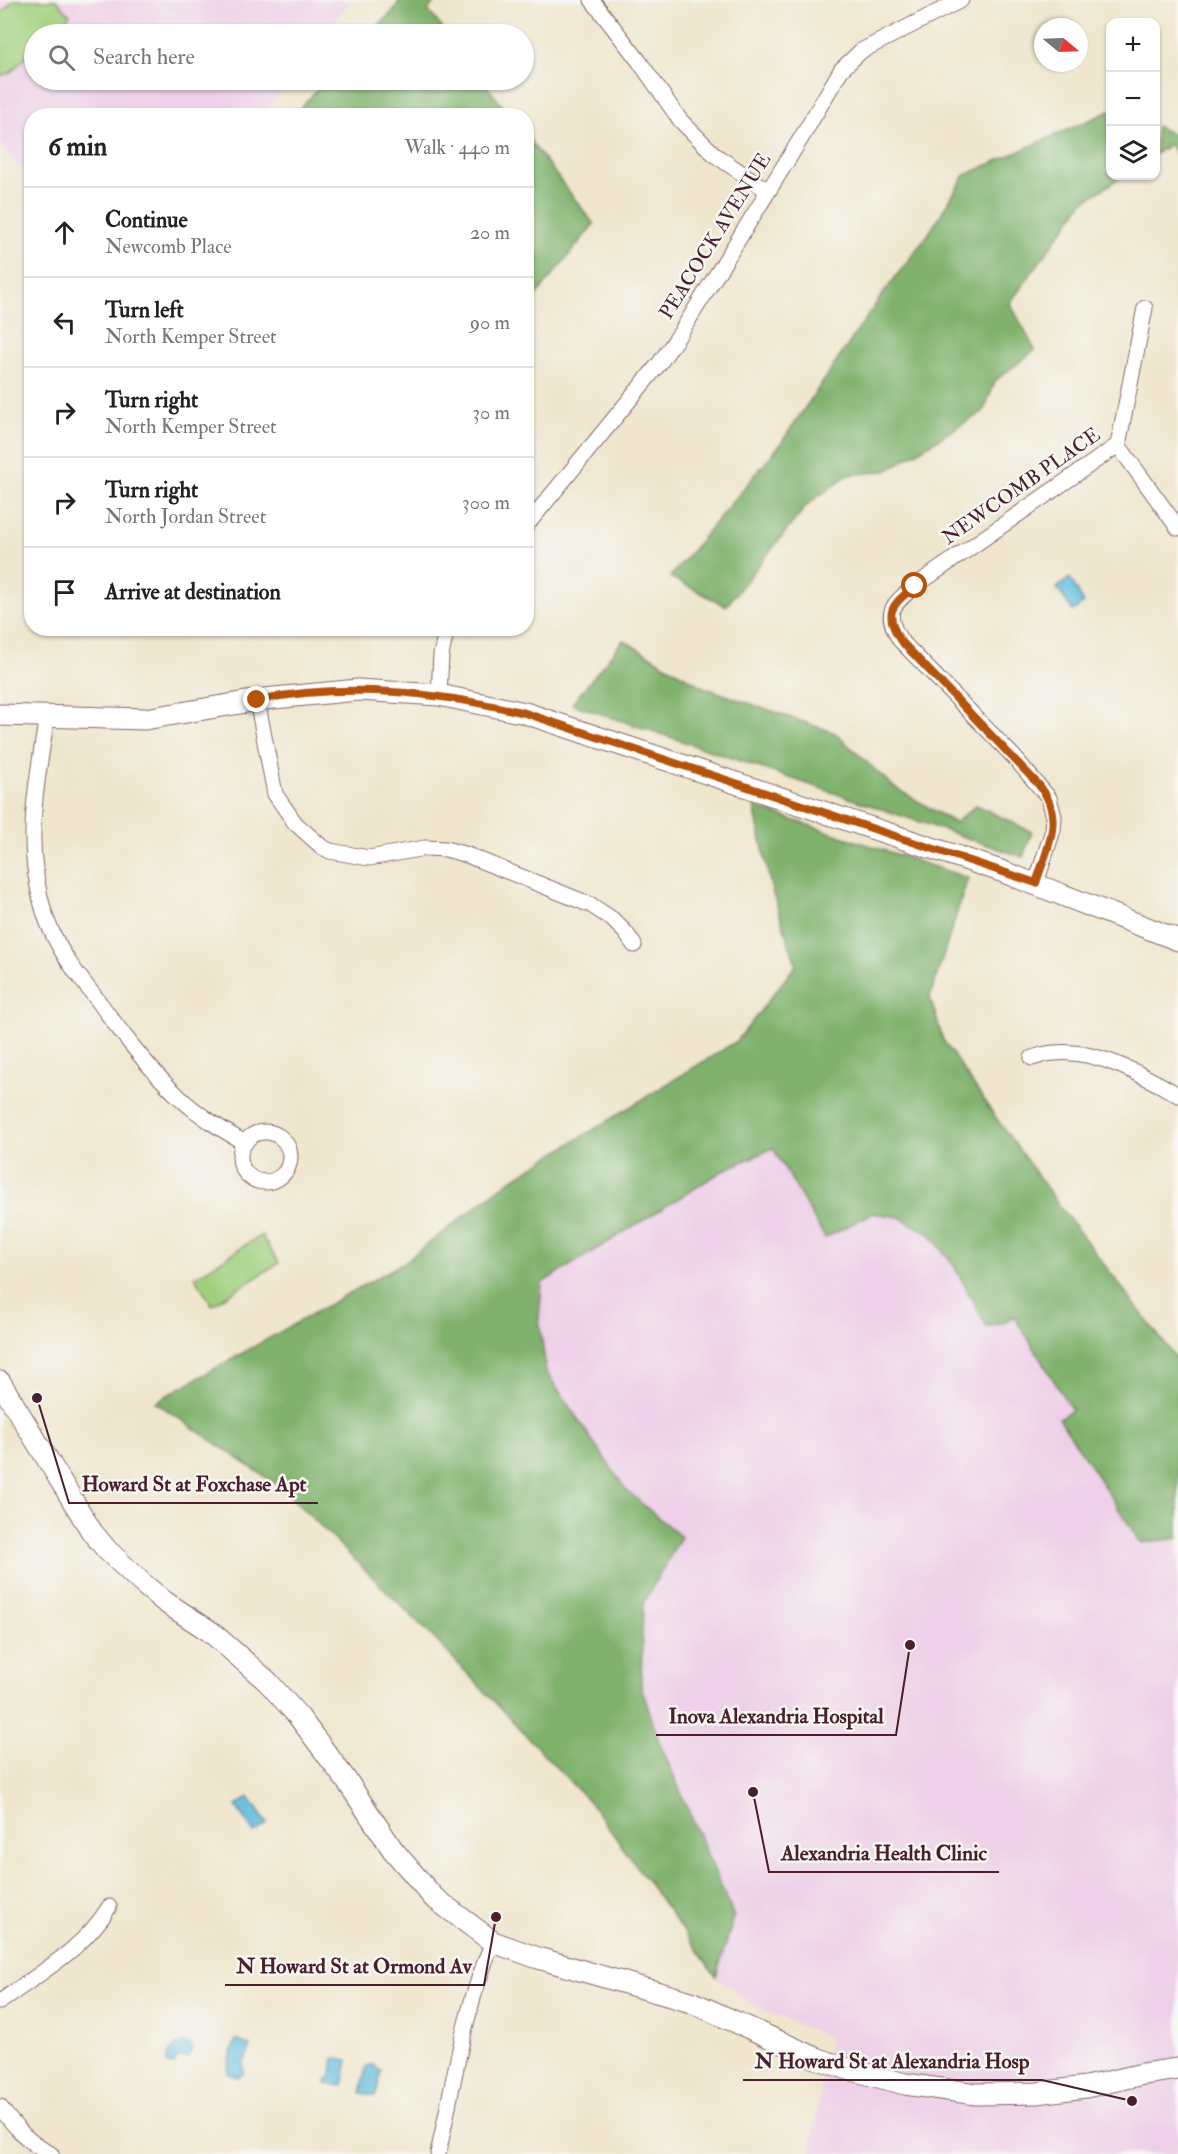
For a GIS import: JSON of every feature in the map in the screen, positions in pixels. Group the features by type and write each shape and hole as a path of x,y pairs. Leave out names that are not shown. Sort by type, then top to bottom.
{"street":[{"path":"592,0 639,61 680,120 715,155 768,191"},
{"name":"PEACOCK AVENUE","path":"534,516 659,364 696,309 800,140 830,86 849,60 893,33 961,0"},
{"name":"NEWCOMB PLACE","path":"1036,883 1053,830 1054,817 1048,798 1007,751 900,640 890,619 903,595 925,578 1118,445 1145,308"},
{"path":"1118,445 1178,528"},
{"path":"439,695 441,655 445,636"},
{"path":"0,715 145,718 257,700 358,690 439,695 525,713 1036,883 1178,940"},
{"path":"257,700 275,794 295,823 322,847 343,854 369,858 425,848 446,849 467,855 591,906 612,919 634,945"},
{"path":"47,715 35,799 33,845 34,868 43,911 51,931 67,961 177,1096 199,1114 245,1143"},
{"path":"1032,1058 1055,1053 1081,1054 1132,1070 1178,1095"},
{"path":"0,1382 92,1532 107,1550 157,1596 211,1632 268,1682 299,1717 349,1784 393,1850 428,1891 450,1911 493,1942 538,1958 681,1998 816,2058 905,2084 976,2094 1037,2093 1086,2087 1143,2074 1178,2069"},
{"path":"0,2002 82,1942 99,1924 109,1907"},
{"path":"438,2154 468,2019 483,1966 493,1942"},
{"path":"0,2107 28,2139 40,2149 51,2154"}],"shaded area":[{"path":"0,0 351,0 333,24 24,24 24,90 282,90 268,108 24,108 24,172 0,145"},
{"path":"773,1147 825,1238 873,1213 899,1217 930,1234 954,1266 974,1304 1013,1315 1072,1410 1060,1418 1175,1538 1178,1538 1178,2154 812,2154 812,2140 830,2038 752,2005 716,1976 734,1917 659,1741 641,1686 643,1604 681,1537 626,1490 546,1372 539,1318 542,1283 724,1170"}],"green space":[{"path":"14,0 56,0 70,15 61,24 24,24 24,59 10,73 0,76 0,14"},
{"path":"400,0 436,0 428,10 439,24 380,24"},
{"path":"317,90 490,90 504,108 300,108"},
{"path":"1106,113 1106,180 1117,180 1083,202 1010,303 1035,350 995,381 984,411 886,471 848,475 808,504 726,606 670,577 779,446 880,298 931,230 965,175"},
{"path":"1160,128 1178,137 1178,158 1170,144 1160,151"},
{"path":"534,146 594,224 534,298"},
{"path":"623,640 703,687 835,733 894,787 955,823 976,805 1032,832 1023,857 572,704"},
{"path":"754,807 968,878 930,997 943,1040 1064,1212 1178,1361 1178,1538 1141,1543 1059,1418 1072,1410 1014,1316 1003,1323 987,1327 954,1266 930,1234 899,1217 873,1213 825,1238 773,1148 724,1170 542,1283 539,1318 546,1372 626,1490 681,1537 643,1604 641,1686 659,1741 734,1917 716,1976 592,1805 431,1635 283,1489 155,1402 403,1263 508,1182 737,1041 796,965 771,887"},
{"path":"261,1235 279,1263 212,1305 195,1277"}],"water":[{"path":"1070,578 1084,603 1073,611 1057,588"},
{"path":"249,1797 267,1824 254,1833 236,1806"},
{"path":"236,2040 251,2046 243,2065 244,2073 238,2077 228,2074 230,2056"},
{"path":"184,2043 189,2044 193,2049 187,2058 176,2059 174,2065 167,2064 171,2050"},
{"path":"334,2058 348,2060 343,2086 326,2084 327,2078 331,2078"},
{"path":"372,2065 381,2070 376,2096 361,2093 366,2067"}],"place":[{"name":"Howard St at Foxchase Apt","path":"37,1398"},
{"name":"Inova Alexandria Hospital","path":"910,1645"},
{"name":"Alexandria Health Clinic","path":"753,1792"},
{"name":"N Howard St at Ormond Av","path":"496,1917"},
{"name":"N Howard St at Alexandria Hosp","path":"1132,2101"}],"route":[{"path":"257,700 358,690 439,695 483,703 525,713 1036,883 1053,830 1052,805 1044,790 900,640 890,619 898,601 915,586"}]}
